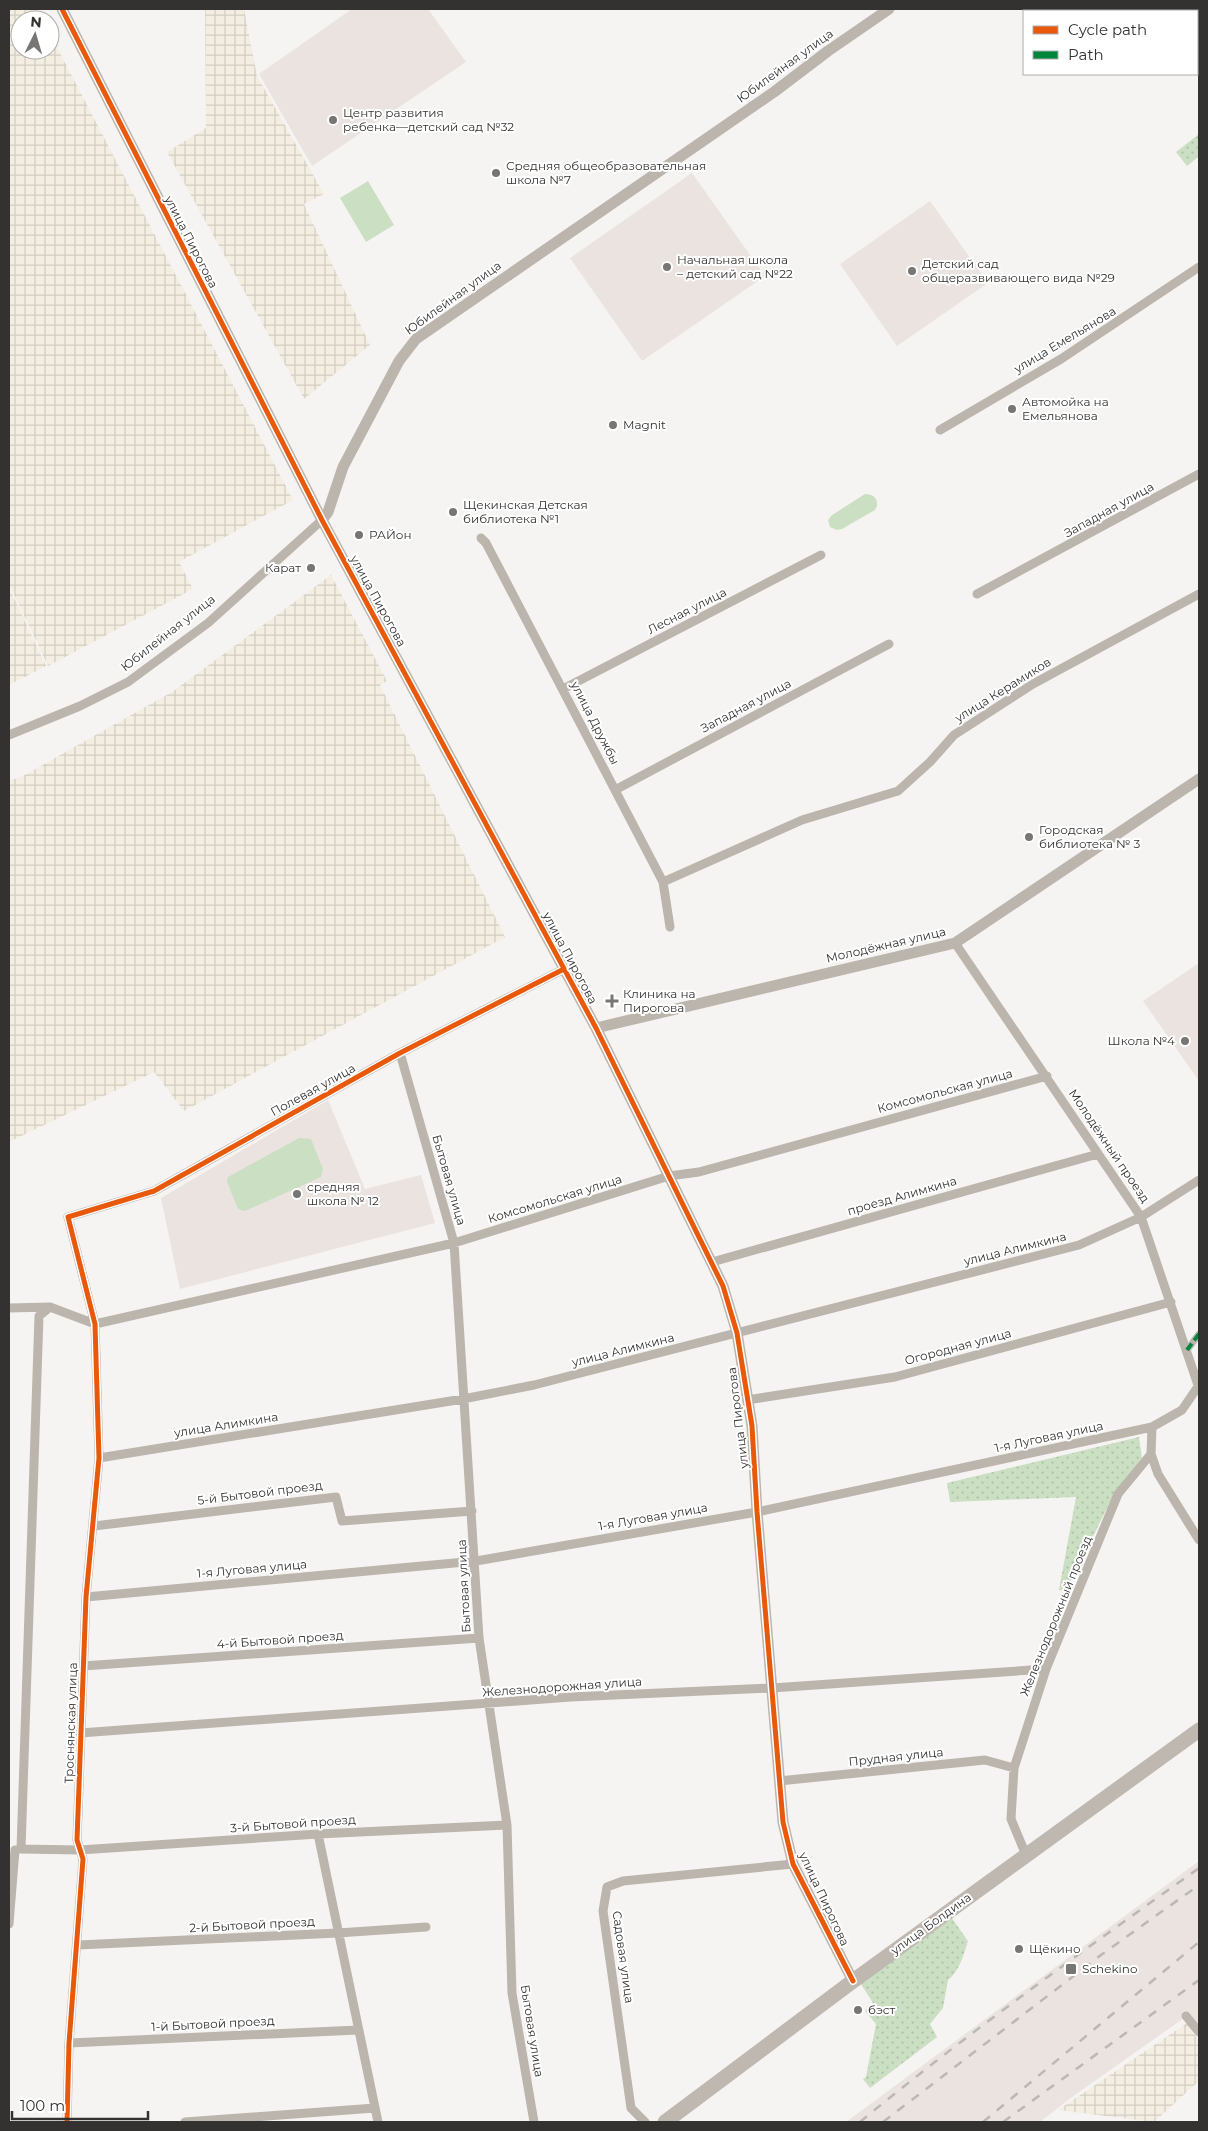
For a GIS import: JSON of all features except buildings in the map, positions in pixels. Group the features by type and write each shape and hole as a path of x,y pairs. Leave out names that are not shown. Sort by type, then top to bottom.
{"main road":[{"name":"улица Болдина","path":"665,2122 852,1982 1199,1730"}],"street":[{"name":"улица Пирогова","path":"62,9 322,520 596,1028 723,1286 737,1333 752,1426 757,1512 783,1822 793,1864 852,1982"},
{"name":"Юбилейная улица","path":"9,735 80,706 128,682 208,623 322,520 328,512 343,467 399,361 416,339 774,92 828,51 889,9"},
{"name":"улица Емельянова","path":"940,430 1062,359 1199,267"},
{"name":"Западная улица","path":"977,594 1199,474"},
{"name":"улица Дружбы","path":"481,538 486,543 663,882 670,927"},
{"name":"Лесная улица","path":"563,689 821,555"},
{"name":"улица Керамиков","path":"663,882 802,820 898,790 930,762 954,735 1033,684 1199,594"},
{"name":"Западная улица","path":"615,790 888,644"},
{"name":"Молодёжная улица","path":"596,1028 955,943 1199,778"},
{"name":"Молодёжный проезд","path":"955,943 1141,1217 1199,1385"},
{"name":"Полевая улица","path":"68,1217 154,1191 400,1053 564,969"},
{"name":"Бытовая улица","path":"400,1053 454,1243 463,1398 476,1561 479,1638 507,1825 512,1993 534,2122"},
{"name":"Комсомольская улица","path":"95,1324 454,1243 669,1176 708,1170 1047,1076"},
{"name":"проезд Алимкина","path":"712,1262 1098,1154"},
{"name":"улица Алимкина","path":"99,1458 534,1385 1079,1245 1141,1217 1199,1180"},
{"name":"Троснянская улица","path":"67,2122 69,2042 84,1859 77,1840 86,1597 99,1458 95,1324 68,1217"},
{"name":"Огородная улица","path":"747,1400 895,1376 1171,1302"},
{"path":"9,1308 50,1307 95,1324"},
{"path":"9,1924 15,1850 39,1316 50,1307"},
{"path":"1187,1350 1199,1334"},
{"name":"1-я Луговая улица","path":"86,1597 476,1561 757,1512 1152,1428 1182,1410 1199,1385"},
{"path":"1152,1428 1151,1454 1158,1474 1199,1540"},
{"name":"Железнодорожный проезд","path":"1026,1855 1012,1819 1014,1768 1046,1669 1118,1494 1151,1454"},
{"name":"5-й Бытовой проезд","path":"94,1526 336,1497 342,1521 472,1511"},
{"name":"4-й Бытовой проезд","path":"83,1666 479,1638"},
{"name":"Железнодорожная улица","path":"80,1733 571,1698 772,1688 1046,1669"},
{"name":"Прудная улица","path":"780,1781 985,1760 1014,1768"},
{"name":"3-й Бытовой проезд","path":"15,1850 80,1850 318,1834 507,1825"},
{"path":"318,1834 378,2122"},
{"name":"Садовая улица","path":"645,2122 631,2108 603,1911 607,1888 623,1881 793,1864"},
{"name":"2-й Бытовой проезд","path":"78,1945 338,1934 426,1927"},
{"path":"1186,2016 1199,2032"},
{"name":"1-й Бытовой проезд","path":"69,2042 358,2030"},
{"path":"185,2122 375,2108"}],"shaded area":[{"path":"9,9 37,9 10,10 10,60 60,60 60,53 293,500 179,562 193,589 48,666 9,584"},
{"path":"205,9 244,9 257,76 324,194 304,204 370,345 304,399 167,152 206,128"},
{"name":"Центр развития ребенка––детский сад №32","path":"352,9 428,9 466,62 312,166 259,74"},
{"name":"Начальная школа – детский сад №22","path":"692,173 765,276 642,361 570,258"},
{"name":"Детский сад общеразвивающего вида №29","path":"930,201 988,283 897,346 840,264"},
{"path":"331,575 387,681 380,685 505,937 184,1111 154,1072 9,1142 9,781 23,776 172,692"},
{"path":"9,587 46,666 9,685"},
{"name":"Школа №4","path":"1199,963 1199,1081 1143,1001"},
{"name":"средняя школа № 12","path":"328,1100 365,1189 421,1175 435,1223 180,1289 161,1198"},
{"path":"1199,1861 1199,2037 1184,2018 1072,2097 1040,2122 846,2122"},
{"path":"1187,2023 1199,2041 1199,2081 1154,2122 1058,2110"}],"green space":[{"path":"1199,134 1199,156 1187,166 1176,152"},
{"path":"368,181 394,225 366,242 340,198"},
{"path":"865,494 876,499 877,506 875,510 842,529 837,530 830,527 828,520 832,515"},
{"path":"299,1138 311,1139 323,1169 321,1177 245,1211 238,1209 227,1182 228,1177"},
{"path":"1139,1437 1142,1458 1115,1492 1066,1591 1059,1590 1076,1497 950,1502 947,1483"},
{"path":"949,1914 968,1941 958,1968 948,1980 943,2008 930,2024 937,2037 870,2088 863,2079 866,2077 876,2024 865,2011 873,2003 859,1981"}],"railway":[{"path":"860,2122 985,2024 1199,1868"},
{"path":"883,2122 1101,1955 1199,1885"},
{"path":"983,2122 1199,1942"},
{"path":"1003,2122 1199,1980"}],"marked path":[{"path":"1187,1350 1199,1334"}],"cycle path":[{"path":"62,9 322,520 596,1028 723,1286 737,1333 752,1426 757,1512 783,1822 793,1864 853,1981"},
{"path":"67,2122 69,2043 83,1859 77,1840 86,1597 99,1458 95,1324 68,1217 154,1191 400,1053 564,969"}],"place":[{"name":"Центр развития ребенка––детский сад №32","path":"333,120"},
{"name":"Средняя общеобразовательная школа №7","path":"496,173"},
{"name":"Начальная школа – детский сад №22","path":"667,267"},
{"name":"Детский сад общеразвивающего вида №29","path":"912,271"},
{"name":"Автомойка на Емельянова","path":"1012,409"},
{"name":"Magnit","path":"613,425"},
{"name":"Щекинская Детская библиотека №1","path":"453,512"},
{"name":"РАЙон","path":"359,535"},
{"name":"Карат","path":"311,568"},
{"name":"Городская библиотека № 3","path":"1029,837"},
{"name":"Клиника на Пирогова","path":"612,1001"},
{"name":"Школа №4","path":"1185,1041"},
{"name":"средняя школа № 12","path":"297,1194"},
{"name":"Щёкино","path":"1019,1949"},
{"name":"Schekino","path":"1071,1969"},
{"name":"бэст","path":"858,2010"}]}
